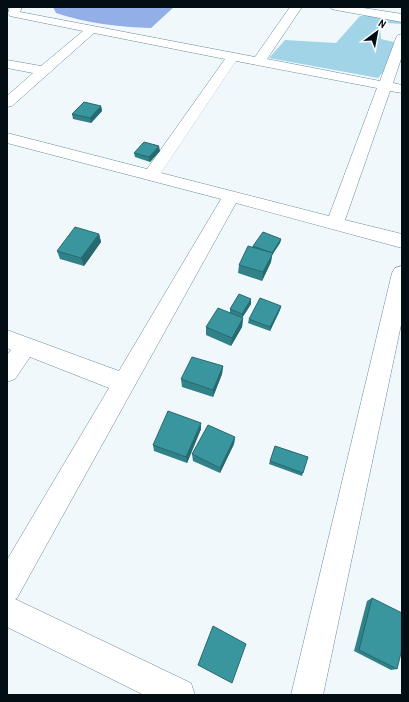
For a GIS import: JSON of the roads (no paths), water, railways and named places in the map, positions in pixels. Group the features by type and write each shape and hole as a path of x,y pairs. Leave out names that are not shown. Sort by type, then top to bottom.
{"street":[{"path":"12,13 26,7"},
{"path":"259,61 296,7"},
{"path":"336,7 402,18"},
{"path":"12,13 402,89"},
{"path":"7,103 92,29"},
{"path":"335,224 402,38"},
{"path":"151,176 233,56"},
{"path":"7,64 44,71"},
{"path":"7,138 402,241"},
{"path":"7,588 231,197"},
{"path":"307,695 402,273"},
{"path":"7,372 17,342 124,383"},
{"path":"7,611 179,695"}]}
